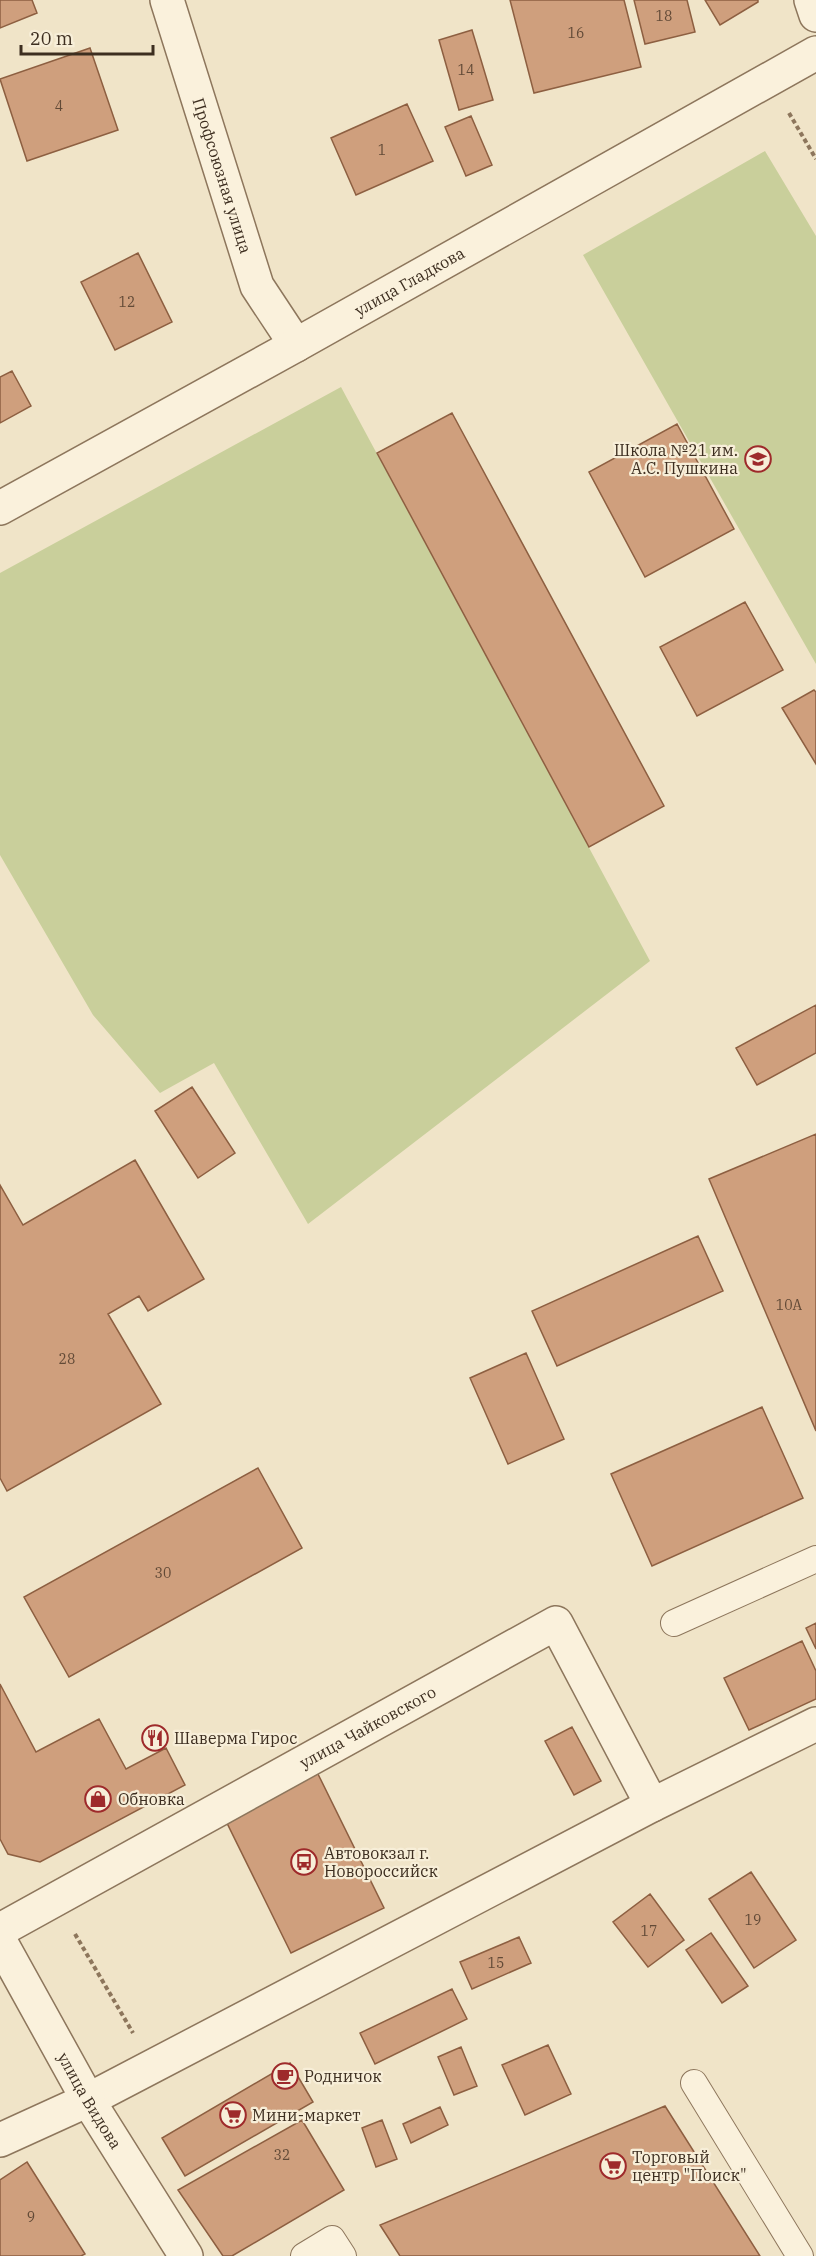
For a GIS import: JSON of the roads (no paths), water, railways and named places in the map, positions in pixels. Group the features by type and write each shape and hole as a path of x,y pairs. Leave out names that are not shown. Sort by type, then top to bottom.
{"street":[{"name":"Профсоюзная улица","path":"167,0 257,286 296,345"},
{"path":"811,0 816,15"},
{"name":"улица Гладкова","path":"0,508 816,53"},
{"name":"улица Чайковского","path":"0,1930 556,1623 652,1805"},
{"path":"0,2140 88,2100 652,1805 816,1724"},
{"name":"улица Видова","path":"0,1941 88,2100 186,2256"}],"lane":[{"path":"674,1623 816,1559"},
{"path":"694,2083 800,2256"},
{"path":"304,2256 332,2239 343,2256"}],"place":[{"name":"Школа №21 им. А.С. Пушкина","path":"758,459"},
{"name":"Шаверма Гирос","path":"155,1738"},
{"name":"Обновка","path":"98,1799"},
{"name":"Автовокзал г. Новороссийск","path":"304,1862"},
{"name":"Родничок","path":"285,2076"},
{"name":"Мини-маркет","path":"233,2115"},
{"name":"Торговый центр \"Поиск\"","path":"613,2166"}]}
